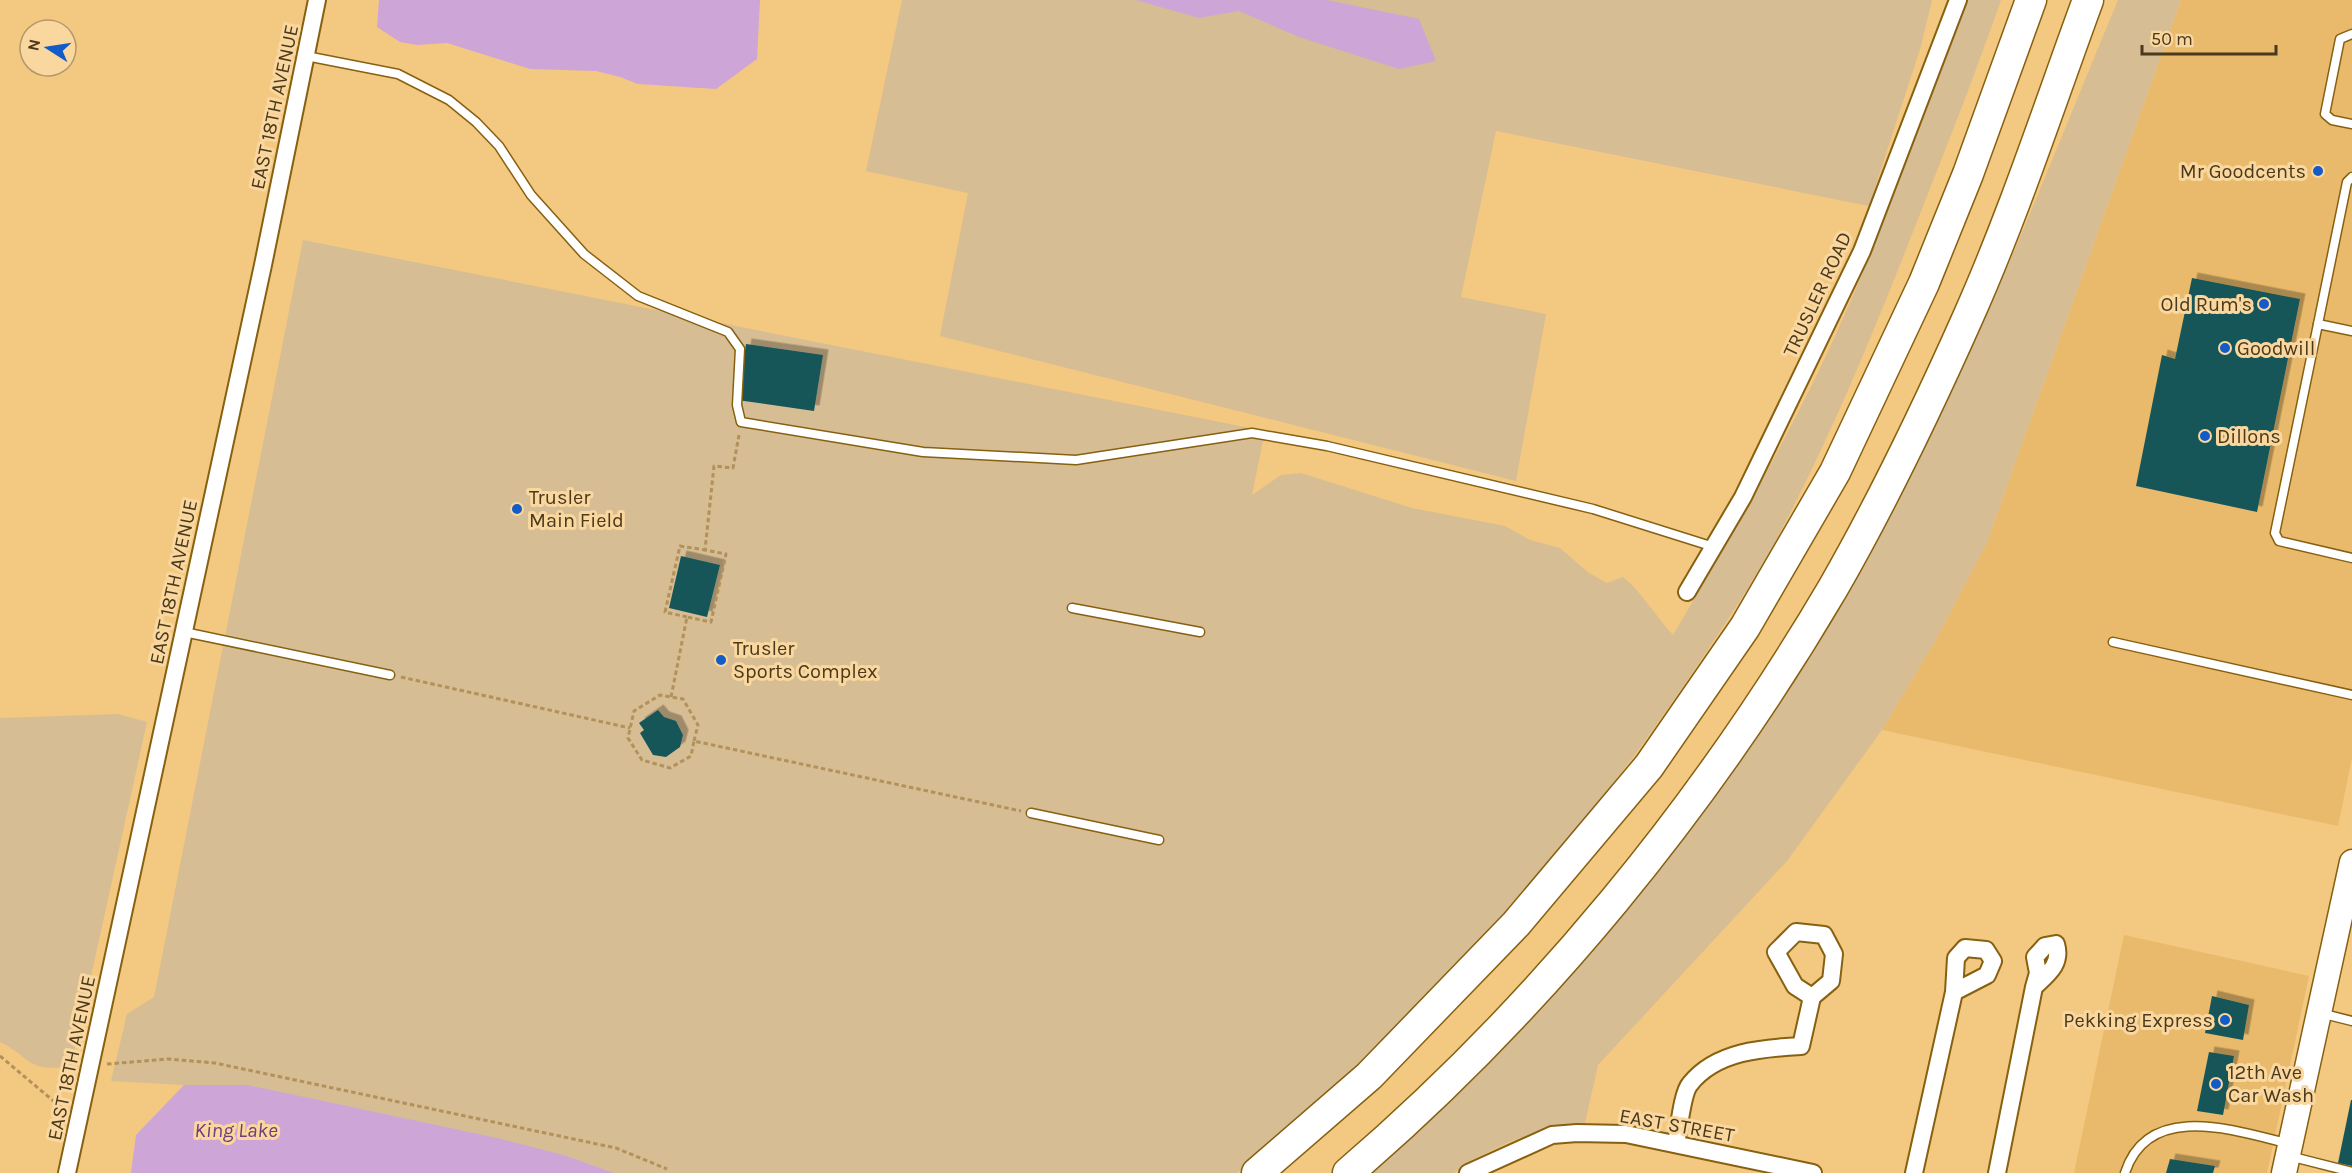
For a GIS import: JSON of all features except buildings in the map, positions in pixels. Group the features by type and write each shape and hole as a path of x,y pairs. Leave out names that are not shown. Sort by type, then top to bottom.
{"highway":[{"path":"1968,174 2016,0"},
{"path":"1257,1173 1369,1076 1516,924 1649,766 1745,627 1835,472 1924,283 1968,174 2031,0"},
{"path":"1348,1173 1457,1072 1536,990 1649,855 1713,772 1833,587 1881,498 1968,315 2023,178 2088,0"},
{"path":"2023,178 2106,0"}],"main road":[{"path":"2288,1158 2352,862"}],"street":[{"name":"EAST 18TH AVENUE","path":"68,1173 317,0"},
{"name":"TRUSLER ROAD","path":"1687,592 1743,497 1862,251 1958,0"},
{"path":"1997,1173 2034,987"},
{"path":"1914,1173 1954,992"},
{"path":"1676,1143 1688,1085 1719,1060 1767,1048 1801,1046 1812,997"},
{"name":"EAST STREET","path":"1468,1173 1552,1135 1626,1134 1676,1143 1793,1171 1813,1173"}],"lane":[{"path":"2352,34 2345,34 2340,39 2325,114 2332,120 2352,124"},
{"path":"306,56 398,74 449,100 476,122 499,147 531,195 584,254 638,296 728,332 740,350 737,405 741,422 924,452 1076,460 1252,434 1327,446 1593,508 1714,547"},
{"path":"2352,177 2347,182 2275,533 2279,540 2352,558"},
{"path":"2318,324 2352,331"},
{"path":"1072,608 1200,632"},
{"path":"184,632 390,675"},
{"path":"2113,642 2352,695"},
{"path":"1031,813 1159,840"},
{"path":"2319,1013 2352,1021"},
{"path":"2125,1173 2141,1144 2170,1128 2212,1126 2288,1158 2352,1172"}],"path":[{"path":"705,550 714,466 732,468 741,422"},
{"path":"680,546 726,554 711,622 687,617 665,612 680,546"},
{"path":"671,697 687,617"},
{"path":"390,675 630,728"},
{"path":"660,695 683,699 698,725 691,756 670,768 642,760 628,738 630,728 634,711 660,695"},
{"path":"694,741 1031,813"},
{"path":"0,1056 79,1122"},
{"path":"91,1066 168,1059 215,1063 616,1148 667,1169"}],"shaded area":[{"path":"902,0 1932,0 1921,46 1869,206 1496,131 1461,297 1546,314 1516,481 940,336 968,193 866,171"},
{"name":"Trusler Sports Complex","path":"1967,0 2001,0 1941,161 1853,379 1797,500 1742,598 1633,758 1531,887 1476,949 1361,1066 1237,1173 614,1173 567,1156 248,1085 184,1085 111,1081 127,1014 154,997 303,240 1265,431 1252,495 1281,475 1301,473 1412,508 1505,526 1530,540 1560,548 1589,573 1607,583 1623,577 1673,635 1769,467 1835,337 1884,220"},
{"path":"2118,0 2181,0 1986,545 1934,643 1882,730 1787,861 1598,1065 1585,1123 1545,1129 1509,1142 1474,1159 1454,1173 1372,1173 1448,1102 1521,1028 1591,950 1722,788 1781,702 1836,614 1887,523 1950,395 1980,330"},
{"path":"2181,0 2352,0 2352,758 2338,826 1882,730 1934,643 1986,545"},
{"path":"118,714 147,722 71,1067 37,1066 0,1042 0,718"},
{"path":"2124,935 2309,976 2267,1173 2074,1173"}],"water":[{"path":"379,0 760,0 757,59 716,89 638,84 596,71 530,69 447,43 417,45 400,42 377,27"},
{"path":"1136,0 1327,0 1419,19 1436,61 1399,69 1299,37 1239,11 1199,18"},
{"name":"King Lake","path":"184,1085 248,1085 497,1138 567,1156 614,1173 131,1173 136,1135"}],"place":[{"name":"Mr Goodcents","path":"2318,171"},
{"name":"Old Rum's","path":"2264,304"},
{"name":"Goodwill","path":"2225,348"},
{"name":"Dillons","path":"2205,436"},
{"name":"Trusler Main Field","path":"517,509"},
{"name":"Trusler Sports Complex","path":"721,660"},
{"name":"Pekking Express","path":"2225,1020"},
{"name":"12th Ave Car Wash","path":"2216,1084"}]}
